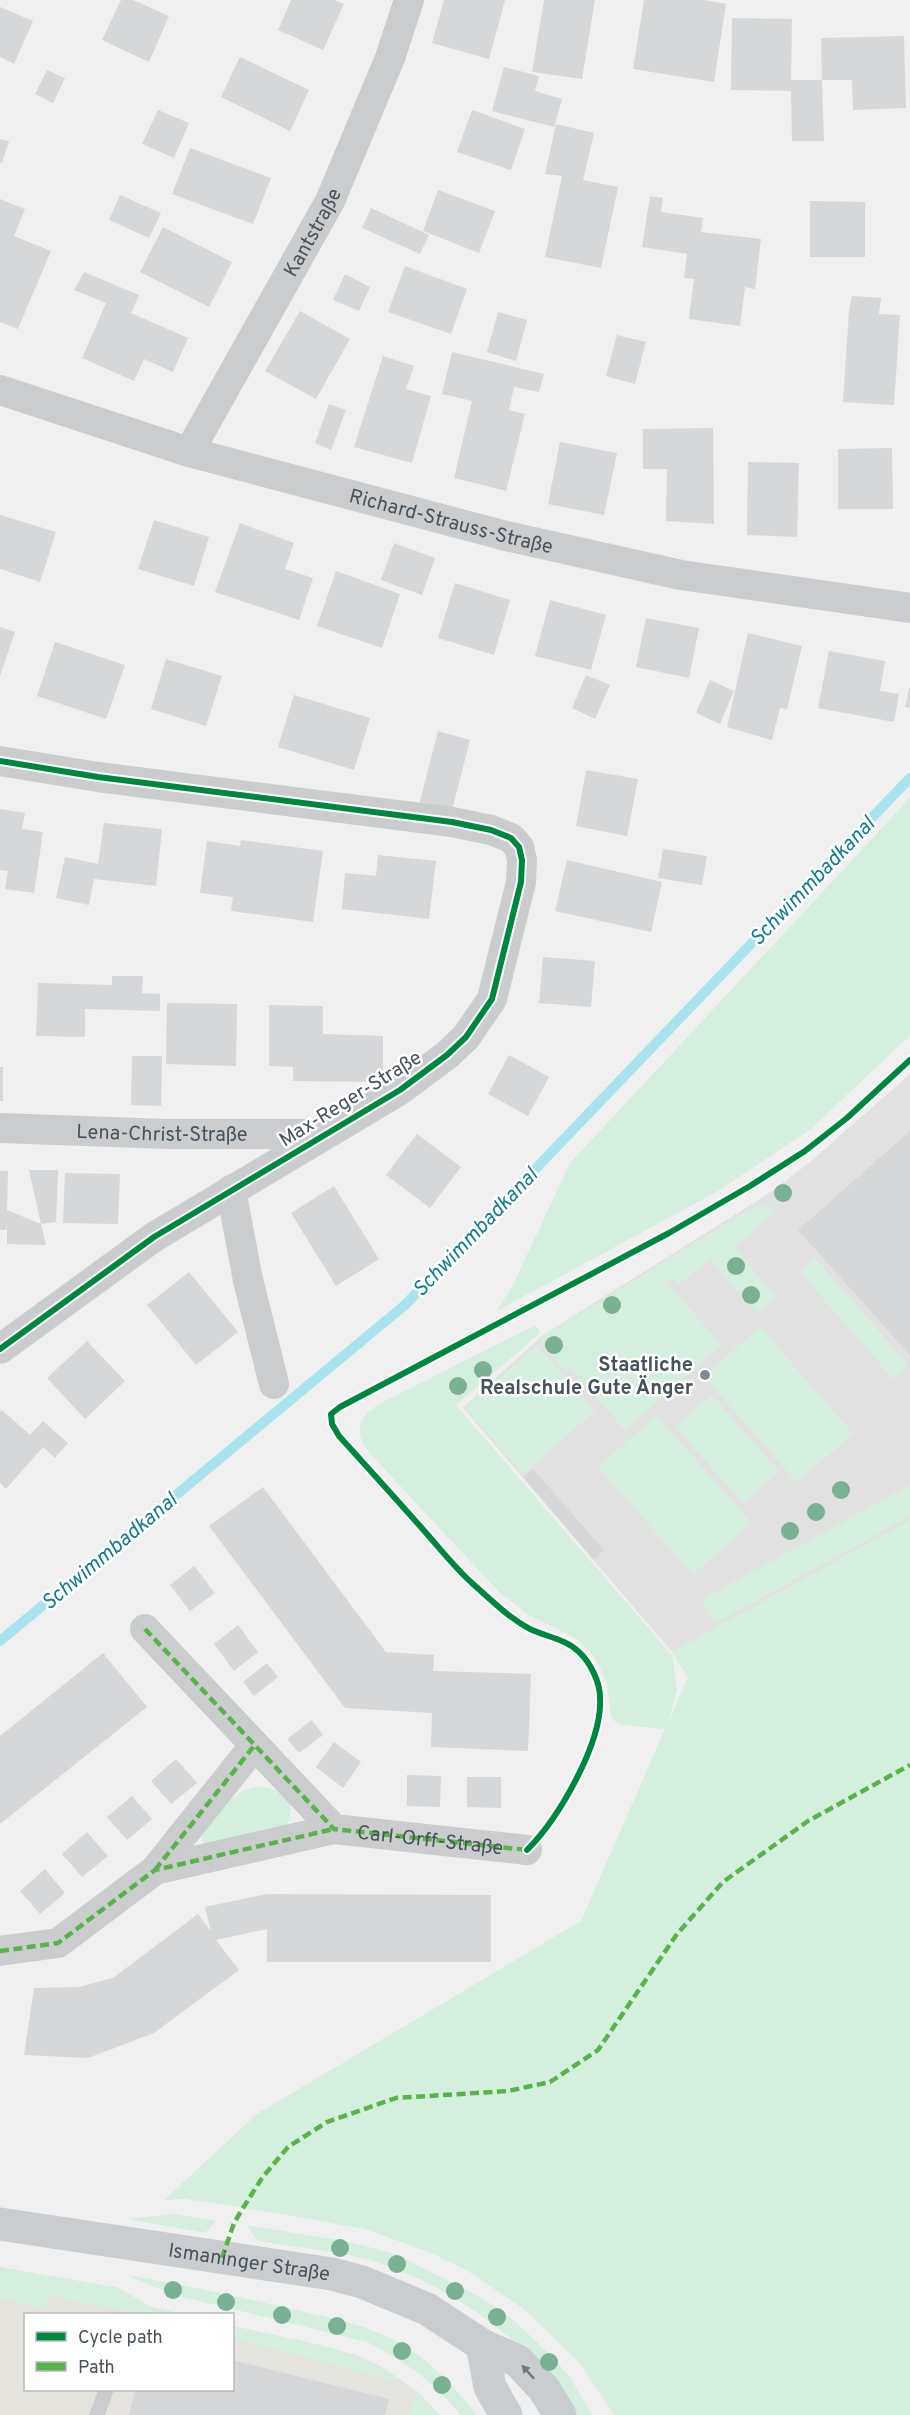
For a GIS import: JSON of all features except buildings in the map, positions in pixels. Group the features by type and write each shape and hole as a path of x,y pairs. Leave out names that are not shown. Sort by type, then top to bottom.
{"street":[{"name":"Kantstraße","path":"189,452 330,201 390,58 409,0"},
{"name":"Richard-Strauss-Straße","path":"0,390 189,452 506,536 681,575 910,608"},
{"name":"Max-Reger-Straße","path":"0,761 98,777 452,822 491,830 511,838 519,848 522,860 521,882 492,999 466,1037 447,1055 400,1090 154,1237 0,1349"},
{"name":"Lena-Christ-Straße","path":"0,1128 166,1134 325,1134"},
{"path":"231,1190 248,1280 274,1384"},
{"name":"Carl-Orff-Straße","path":"145,1629 334,1829"},
{"name":"Carl-Orff-Straße","path":"0,1951 58,1943 155,1870 254,1746"},
{"name":"Carl-Orff-Straße","path":"155,1870 334,1829 527,1850"},
{"name":"Ismaninger Straße","path":"0,2224 332,2274 362,2282 427,2308 482,2345 518,2361 544,2390 560,2415"},
{"path":"482,2345 490,2387 506,2415"}],"lane":[{"path":"97,2415 106,2391"}],"shaded area":[{"name":"Staatliche Realschule Gute Änger","path":"910,1074 910,1555 688,1677 672,1652 463,1408 543,1335 768,1194 810,1162"},
{"path":"0,2267 118,2288 151,2307 178,2313 24,2313 24,2391 234,2391 234,2326 354,2354 380,2366 417,2391 440,2415 0,2415"}],"green space":[{"path":"910,798 910,1035 811,1129 718,1191 497,1311 512,1287 570,1163"},
{"path":"756,1205 778,1210 734,1247 776,1297 757,1313 710,1259 679,1284 672,1278 666,1282 722,1345 625,1430 569,1367 564,1370 539,1342 545,1335"},
{"path":"815,1258 908,1365 893,1379 800,1272"},
{"path":"536,1325 540,1333 456,1405 672,1655 677,1690 668,1723 688,1677 672,1652 910,1520 910,2415 614,2415 578,2361 525,2310 468,2271 429,2252 365,2229 222,2204 185,2199 164,2200 257,2114 581,1921 665,1729 620,1725 611,1718 607,1683 594,1656 577,1639 529,1615 500,1593 364,1447 361,1439 361,1422 367,1413 379,1404"},
{"path":"760,1327 853,1434 797,1482 704,1376"},
{"path":"536,1345 595,1411 523,1474 465,1408"},
{"path":"712,1395 779,1472 743,1503 675,1426"},
{"path":"656,1416 752,1523 693,1574 598,1467"},
{"path":"910,1485 910,1516 714,1624 701,1600"},
{"path":"261,1786 277,1791 287,1798 291,1809 287,1826 208,1845 202,1841 202,1835 227,1803 242,1792"},
{"path":"174,2214 216,2221 205,2233 128,2219"},
{"path":"246,2225 349,2242 395,2254 482,2298 516,2322 552,2357 570,2377 592,2415 577,2415 539,2366 517,2345 468,2307 441,2291 414,2277 370,2260 258,2241"},
{"path":"11,2269 118,2288 151,2307 178,2313 137,2313 48,2296 43,2309 0,2298 0,2270"},
{"path":"127,2275 310,2313 376,2332 401,2344 425,2361 448,2381 476,2415 461,2415 418,2373 367,2342 171,2294"},
{"path":"234,2326 339,2350 379,2367 398,2378 397,2381 234,2338"},
{"path":"417,2391 440,2415 409,2415"}],"waterway":[{"name":"Schwimmbadkanal","path":"0,1641 405,1305 910,778"}],"marked path":[{"path":"145,1629 334,1829 527,1850"},
{"path":"155,1870 254,1746"},
{"path":"222,2258 234,2223 262,2178 288,2147 327,2122 396,2098 508,2091 550,2082 598,2050 677,1934 723,1882 808,1821 910,1765"},
{"path":"0,1951 58,1943 155,1870 334,1829"}],"cycle path":[{"path":"0,761 98,777 452,822 491,830 511,838 519,847 522,860 521,882 492,999 466,1037 447,1055 400,1090 154,1237 0,1349"},
{"path":"527,1850 565,1799 587,1757 599,1715 600,1691 594,1673 587,1661 574,1648 522,1625 467,1578 339,1436 332,1424 331,1414 340,1407 669,1233 750,1186 805,1151 847,1118 910,1060"}],"place":[{"name":"Staatliche Realschule Gute Änger","path":"705,1375"}]}
